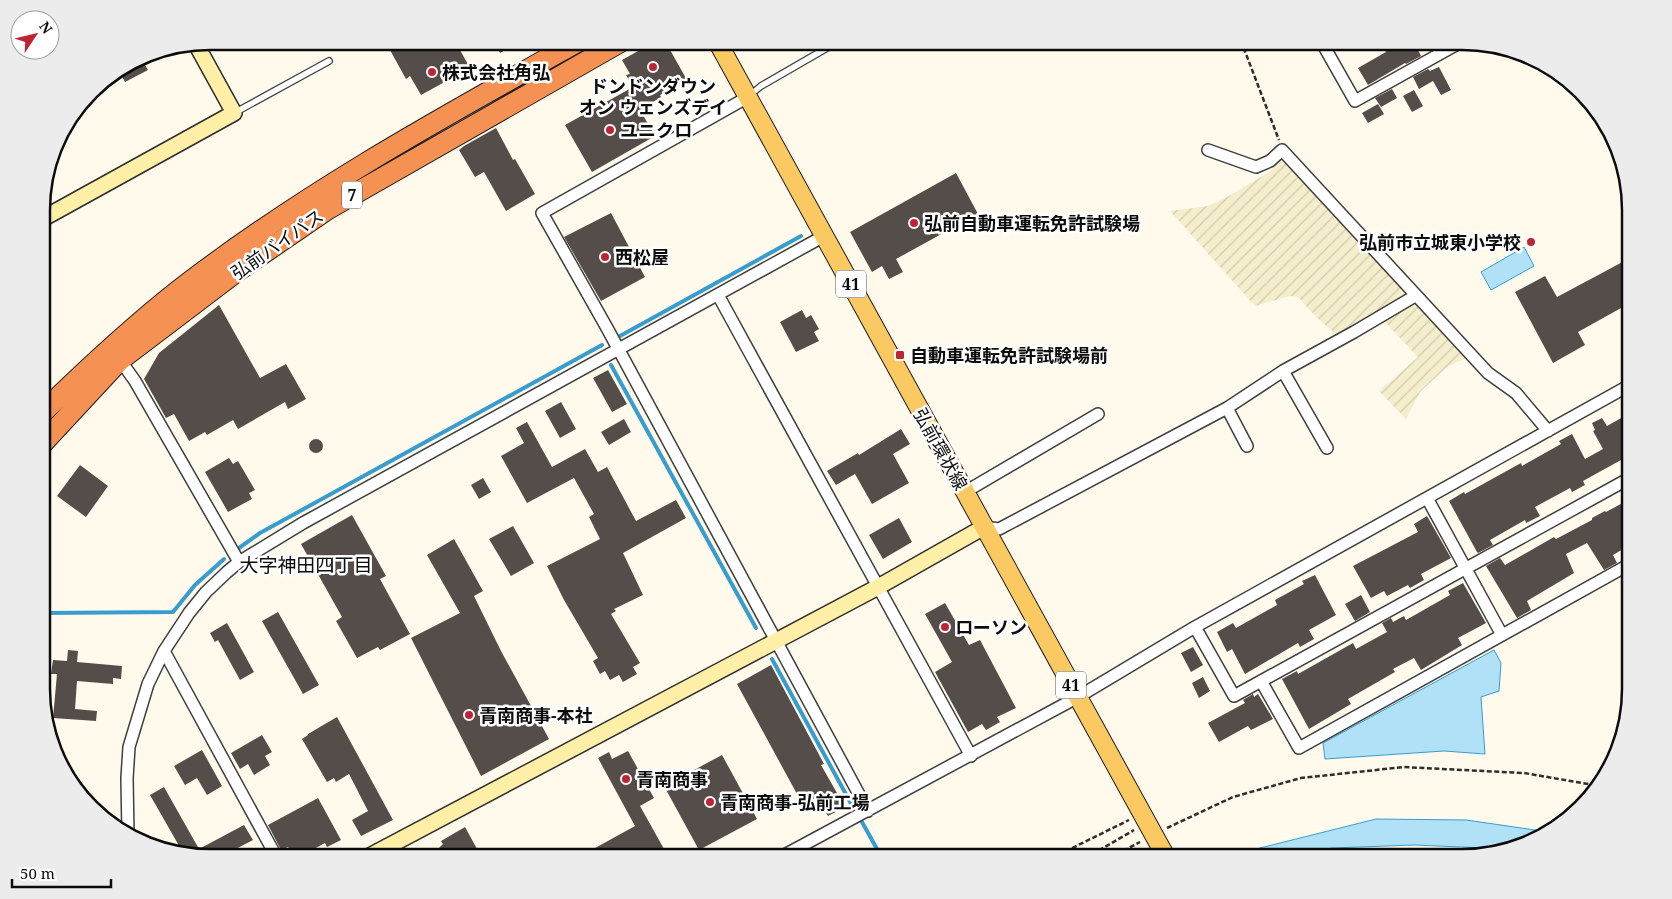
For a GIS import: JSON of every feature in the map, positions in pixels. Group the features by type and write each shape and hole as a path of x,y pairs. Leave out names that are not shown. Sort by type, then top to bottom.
{"highway":[{"name":"弘前バイパス","path":"50,407 98,371 183,288 252,237 322,191 442,117 563,50"},
{"name":"弘前バイパス","path":"50,434 98,371 120,360 236,272 328,209 606,50"},
{"path":"50,397 98,371"},
{"path":"50,444 98,371"}],"main road":[{"name":"弘前環状線","path":"722,50 1159,845"}],"street":[{"path":"50,215 234,113 200,50"},
{"path":"1327,50 1355,101 1448,50"},
{"path":"748,97 542,213 868,811"},
{"path":"1208,150 1256,167 1270,160 1282,150 1415,296 1488,373 1516,393 1548,431"},
{"path":"128,826 127,778 129,747 148,684 164,651 189,613 200,599 239,562 303,523 824,236"},
{"path":"718,295 971,756"},
{"path":"392,849 776,640 878,587 984,527 999,529 1227,408 1283,371 1415,296"},
{"path":"120,360 135,381 239,562"},
{"path":"1283,371 1328,448"},
{"path":"796,849 1078,697 1195,627 1622,389"},
{"path":"1227,408 1247,446"},
{"path":"965,492 1098,414"},
{"path":"1195,627 1234,696 1622,482"},
{"path":"1427,498 1502,635"},
{"path":"1261,681 1299,748 1622,568"},
{"path":"164,651 272,849"}],"lane":[{"path":"748,97 761,86 823,50"},
{"path":"234,113 329,61"}],"path":[{"path":"1244,50 1282,150"},
{"path":"1144,849 1159,845 1233,797 1301,778 1404,767 1524,773 1590,784"},
{"path":"1070,849 1132,819"},
{"path":"1101,849 1137,828"}],"shaded area":[{"path":"1283,155 1406,292 1405,298 1337,335 1316,317 1298,297 1290,296 1255,306 1170,211 1208,206 1227,197 1271,171"},
{"path":"1414,301 1466,358 1447,367 1420,392 1406,419 1379,391 1418,357 1383,320"}],"water":[{"path":"1524,247 1534,266 1491,290 1481,272"},
{"path":"1494,650 1501,663 1499,691 1481,697 1485,754 1444,751 1325,759 1323,743"},
{"path":"1376,819 1466,820 1537,830 1514,841 1481,848 1414,845 1327,849 1257,849"}],"building":[{"name":"株式会社角弘","path":"390,50 460,50 470,68 421,95 410,76 406,79"},
{"name":"ユニクロ","path":"640,50 670,50 687,80 660,95 661,97 640,110 655,136 592,172 565,125 633,87 626,75 630,74 622,60"},
{"path":"1385,50 1418,50 1421,56 1405,63 1368,85 1358,68 1386,52"},
{"path":"144,64 148,70 125,82 122,76"},
{"path":"1439,67 1451,90 1441,95 1433,81 1419,89 1413,77 1428,69 1430,71"},
{"path":"1392,89 1397,98 1381,107 1375,98"},
{"path":"1414,90 1423,106 1412,112 1403,96"},
{"path":"1378,104 1384,114 1368,123 1362,113"},
{"path":"496,128 513,160 515,159 535,194 506,211 484,172 475,177 459,150"},
{"name":"弘前自動車運転免許試験場","path":"956,173 978,214 896,259 903,272 889,279 882,266 872,272 850,232"},
{"name":"西松屋","path":"611,213 645,277 601,301 564,237"},
{"path":"1622,262 1622,307 1578,332 1585,345 1553,363 1515,292 1545,276 1557,297"},
{"path":"219,305 260,378 286,364 306,399 288,409 285,402 238,429 233,420 207,435 205,432 189,441 174,414 166,418 144,379 159,353"},
{"path":"802,310 806,318 811,315 819,329 814,332 819,341 796,352 780,322"},
{"path":"608,370 627,404 612,412 593,378"},
{"path":"561,402 576,429 560,438 545,411"},
{"path":"1602,418 1607,426 1622,418 1622,459 1583,481 1585,485 1572,492 1570,488 1535,507 1540,516 1526,523 1525,520 1490,540 1493,545 1477,552 1449,501 1521,463 1522,466 1561,444 1559,441 1572,434 1585,459 1603,449 1593,431 1595,430 1592,423"},
{"path":"624,419 631,432 609,445 601,432"},
{"path":"527,422 552,467 585,449 598,472 607,467 636,521 676,500 686,518 623,553 643,595 614,609 616,611 611,614 640,663 633,667 637,674 623,682 619,675 610,680 605,671 600,674 593,661 598,658 564,600 547,566 600,539 589,517 594,514 574,478 527,503 501,456 524,443 516,428"},
{"path":"901,429 910,444 893,454 909,483 872,504 855,474 836,485 827,471 858,453 859,455"},
{"path":"313,439 319,439 323,446 319,453 313,453 309,449 309,443"},
{"path":"229,458 233,464 238,461 255,490 249,493 252,499 228,512 205,472"},
{"path":"80,465 108,486 86,517 57,496"},
{"path":"483,478 491,492 479,499 471,485"},
{"path":"1622,503 1622,550 1613,555 1617,563 1604,570 1587,543 1566,554 1574,573 1527,601 1531,610 1517,618 1486,566 1500,558 1505,565 1554,537 1556,539"},
{"path":"352,515 386,576 380,579 410,634 380,650 378,647 357,658 336,621 342,617 301,544"},
{"path":"1427,516 1451,558 1421,574 1424,580 1410,588 1408,585 1387,596 1384,591 1371,598 1353,566 1418,532 1414,524"},
{"path":"899,518 912,542 883,559 869,535"},
{"path":"513,526 534,563 511,576 489,539"},
{"path":"454,539 483,591 474,596 501,651 549,739 481,776 411,638 460,613 427,555"},
{"path":"1315,575 1336,615 1309,630 1314,639 1300,647 1298,643 1245,674 1232,649 1227,652 1217,632 1233,623 1236,628 1277,605 1275,600 1304,584 1302,581"},
{"path":"1463,583 1486,623 1458,638 1462,645 1421,670 1414,658 1393,669 1395,672 1348,699 1351,704 1309,729 1282,679 1297,671 1298,674 1353,643 1356,649 1387,632 1382,623 1391,618 1393,622 1404,616 1406,620 1450,595 1448,591"},
{"path":"1361,595 1370,612 1355,621 1345,604"},
{"path":"945,603 969,645 980,640 1016,708 997,717 1000,722 986,730 982,724 968,732 935,672 952,662 925,614"},
{"path":"278,612 319,685 303,694 262,621"},
{"path":"227,623 254,672 240,680 218,640 215,642 210,633"},
{"path":"1193,647 1203,665 1191,672 1181,653"},
{"path":"68,650 78,651 77,662 122,666 121,679 113,678 113,684 77,681 75,709 97,711 96,721 53,718 57,674 51,674 53,660 67,661"},
{"name":"青南商事-弘前工場","path":"771,665 824,764 821,765 845,807 828,816 817,797 803,805 737,684"},
{"path":"1203,677 1210,691 1199,698 1192,683"},
{"path":"1253,694 1254,697 1258,694 1273,719 1251,730 1248,726 1219,742 1208,723 1245,703 1243,700"},
{"path":"337,717 393,820 361,836 352,820 368,811 349,774 336,782 334,778 327,782 302,739"},
{"path":"262,735 272,752 265,756 270,765 254,775 248,764 240,769 231,753"},
{"path":"202,750 222,786 207,795 197,778 185,785 174,766"},
{"path":"628,751 654,798 640,806 664,849 593,849 635,826 598,758 609,752 612,759"},
{"name":"青南商事-弘前工場","path":"722,755 757,819 698,849 664,786"},
{"path":"164,787 199,848 179,846 150,795"},
{"path":"318,798 341,840 327,847 325,843 314,849 289,849 288,847 280,849 268,825"},
{"path":"244,825 253,840 236,849 200,849"},
{"path":"465,827 477,849 440,849 443,844 441,841"}],"waterway":[{"path":"620,336 801,236"},
{"path":"239,548 260,533 602,345"},
{"path":"611,365 756,628"},
{"path":"50,613 173,612 195,585 224,559"},
{"path":"772,659 854,809"},
{"path":"862,822 877,849"}],"place":[{"name":"ドンドンダウン オン ウェンズデイ","path":"653,67"},
{"name":"株式会社角弘","path":"432,72"},
{"name":"ユニクロ","path":"610,130"},
{"name":"弘前自動車運転免許試験場","path":"914,223"},
{"name":"弘前市立城東小学校","path":"1531,242"},
{"name":"西松屋","path":"605,257"},
{"name":"自動車運転免許試験場前","path":"900,355"},
{"name":"ローソン","path":"945,627"},
{"name":"青南商事-本社","path":"469,715"},
{"name":"青南商事","path":"626,779"},
{"name":"青南商事-弘前工場","path":"710,802"}],"district":[{"name":"大字神田四丁目","path":"306,565"}]}
